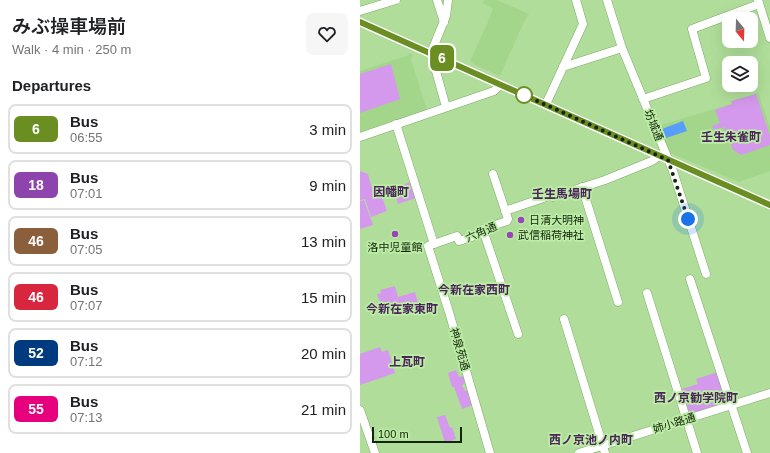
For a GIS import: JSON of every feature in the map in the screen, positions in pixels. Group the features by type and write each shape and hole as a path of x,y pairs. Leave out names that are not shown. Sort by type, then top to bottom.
{"street":[{"path":"360,11 396,0"},
{"path":"437,0 444,22"},
{"path":"446,107 434,64 433,54 446,16 448,0"},
{"path":"546,104 584,24 576,0"},
{"name":"坊城通","path":"607,0 622,48 668,160 706,274"},
{"path":"643,99 706,78 692,28 758,2 770,38"},
{"path":"360,22 770,205"},
{"path":"563,67 622,48"},
{"path":"360,137 494,90 500,85"},
{"name":"神泉苑通","path":"396,124 490,453"},
{"name":"六角通","path":"431,245 457,236 458,241 484,232 483,229 508,220 505,211 552,195 553,196 582,187 646,163 659,156"},
{"path":"493,174 505,211"},
{"path":"582,187 618,302"},
{"path":"484,232 518,334"},
{"path":"690,279 747,453"},
{"path":"647,293 697,453"},
{"path":"564,319 604,449"},
{"name":"姉小路通","path":"579,453 604,449 770,392"},
{"path":"360,410 375,453"}],"shaded area":[{"path":"484,0 497,0 529,14 500,76 475,65 470,61 493,8 483,3"},
{"path":"410,53 413,55 411,60 427,110 360,133 360,71 409,55"},
{"path":"391,64 400,99 360,113 360,74"},
{"path":"758,93 770,127 770,171 739,182 668,152 658,126 731,104 730,101"},
{"path":"756,94 770,136 770,145 741,155 733,150 724,127 714,130 712,126 720,123 715,110 732,104 732,101"},
{"path":"360,171 368,174 374,196 381,194 387,211 371,217 365,199 360,200"},
{"path":"411,182 416,198 398,204 393,188"},
{"path":"364,200 373,225 360,229 360,201"},
{"path":"395,286 398,297 415,292 420,310 405,314 398,314 397,311 395,312 389,306 382,302 380,303 377,294 381,293 380,290"},
{"path":"380,347 382,352 388,350 395,373 360,385 360,354"},
{"path":"456,370 459,377 463,376 465,383 462,385 463,388 465,391 467,390 473,405 462,409 454,387 452,387 448,373"},
{"path":"718,372 727,404 690,416 687,414 679,390 698,384 696,379"},
{"path":"445,415 450,428 452,427 456,439 445,443 437,417"}],"water":[{"path":"683,121 687,131 666,138 662,129"}],"bus line":[{"name":"6","path":"360,22 558,109 608,133 770,205"}],"place":[{"name":"日清大明神","path":"521,220"},
{"name":"洛中児童館","path":"395,234"},
{"name":"武信稲荷神社","path":"510,235"}],"district":[{"name":"壬生朱雀町","path":"731,137"},
{"name":"因幡町","path":"391,192"},
{"name":"壬生馬場町","path":"562,194"},
{"name":"今新在家西町","path":"474,290"},
{"name":"今新在家東町","path":"402,309"},
{"name":"上瓦町","path":"407,362"},
{"name":"西ノ京勧学院町","path":"696,398"},
{"name":"西ノ京池ノ内町","path":"591,440"}],"route":[{"path":"524,95 668,160 673,171 688,219"}]}
